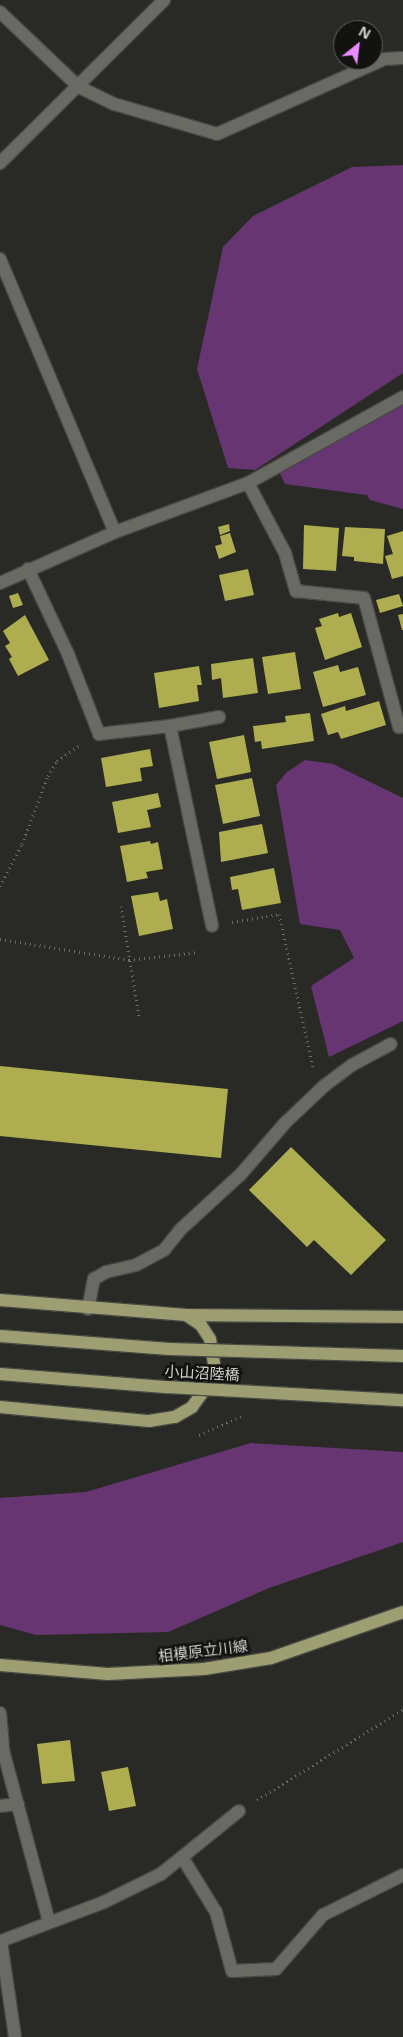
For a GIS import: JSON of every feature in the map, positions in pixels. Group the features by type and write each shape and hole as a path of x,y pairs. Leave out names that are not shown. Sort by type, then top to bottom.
{"main road":[{"path":"0,1300 88,1309 186,1315 403,1317"},
{"path":"0,1407 149,1421 175,1417 192,1408 208,1385 214,1364 210,1339 201,1325 186,1315"},
{"name":"小山沼陸橋","path":"0,1336 170,1349 403,1356"},
{"name":"小山沼陸橋","path":"0,1374 167,1388 403,1400"},
{"name":"相模原立川線","path":"0,1665 108,1674 204,1670 271,1658 403,1612"}],"street":[{"path":"0,163 79,88 164,0"},
{"path":"0,12 79,88 114,104 217,134 385,59 403,58"},
{"path":"0,259 115,532"},
{"path":"0,583 115,532 248,483 403,398"},
{"path":"248,483 285,553 296,590 364,598 397,694 399,727"},
{"path":"28,569 68,654 99,734 170,726 219,717"},
{"path":"170,726 212,926"},
{"path":"88,1309 94,1279 106,1272 136,1265 164,1250 324,1086 352,1065 391,1044"},
{"path":"0,1713 3,1750 49,1922"},
{"path":"0,1806 18,1804"},
{"path":"15,2037 1,1941 129,1890 161,1874 240,1811"},
{"path":"182,1857 216,1912 232,1972 276,1969 323,1915 403,1875"}],"path":[{"path":"0,886 57,761 69,750 99,734"},
{"path":"121,906 139,1016"},
{"path":"226,923 279,914 313,1067"},
{"path":"0,939 129,960 198,952"},
{"path":"199,1435 251,1412"},
{"path":"240,1811 403,1709"}],"shaded area":[{"path":"403,165 403,373 255,470 228,468 197,369 223,247 253,216 352,167"},
{"path":"403,402 403,509 370,500 367,495 285,484 276,466"},
{"path":"305,760 333,764 403,798 403,1021 329,1057 311,986 354,958 340,930 300,924 276,785 287,772"},
{"path":"251,1443 403,1452 403,1542 269,1588 168,1632 36,1635 0,1625 0,1498 86,1492"}],"building":[{"path":"229,524 230,531 220,535 218,527"},
{"path":"304,525 339,528 336,571 303,569"},
{"path":"345,527 385,529 383,564 354,561 354,557 342,556"},
{"path":"403,531 403,576 392,579 385,556 393,554 387,536"},
{"path":"230,533 236,552 219,559 215,546 222,544 220,536"},
{"path":"248,569 254,595 225,601 219,575"},
{"path":"18,593 23,605 13,608 9,596"},
{"path":"399,594 403,606 380,613 376,600"},
{"path":"338,613 339,617 351,613 362,647 325,660 315,628 322,626 319,619"},
{"path":"403,614 403,630 402,630 398,615"},
{"path":"25,615 49,660 18,676 9,659 12,657 5,646 10,643 3,631"},
{"path":"295,652 301,689 268,694 262,657"},
{"path":"253,658 258,693 223,698 221,678 212,680 211,664"},
{"path":"338,665 340,672 358,667 366,695 323,707 313,672"},
{"path":"199,666 202,685 197,685 199,701 159,708 154,673"},
{"path":"379,701 386,725 341,739 338,732 328,735 321,714 345,706 346,711"},
{"path":"310,713 314,741 262,749 261,741 255,742 253,726 286,722 285,716"},
{"path":"244,735 251,772 217,779 209,742"},
{"path":"150,749 153,766 140,768 142,781 106,787 101,758"},
{"path":"252,778 260,816 223,824 215,785"},
{"path":"158,793 161,807 147,810 151,827 118,833 112,802"},
{"path":"262,824 268,853 221,862 219,832"},
{"path":"150,841 151,844 158,842 163,869 146,872 148,878 127,882 120,846"},
{"path":"274,868 281,903 242,910 238,889 232,890 230,877"},
{"path":"158,892 160,901 167,899 173,929 139,936 131,896"},
{"path":"0,1066 228,1089 221,1158 0,1136"},
{"path":"291,1147 386,1240 351,1275 314,1240 307,1247 249,1190"},
{"path":"70,1740 75,1781 42,1784 37,1744"},
{"path":"128,1767 136,1806 109,1811 101,1772"}]}
